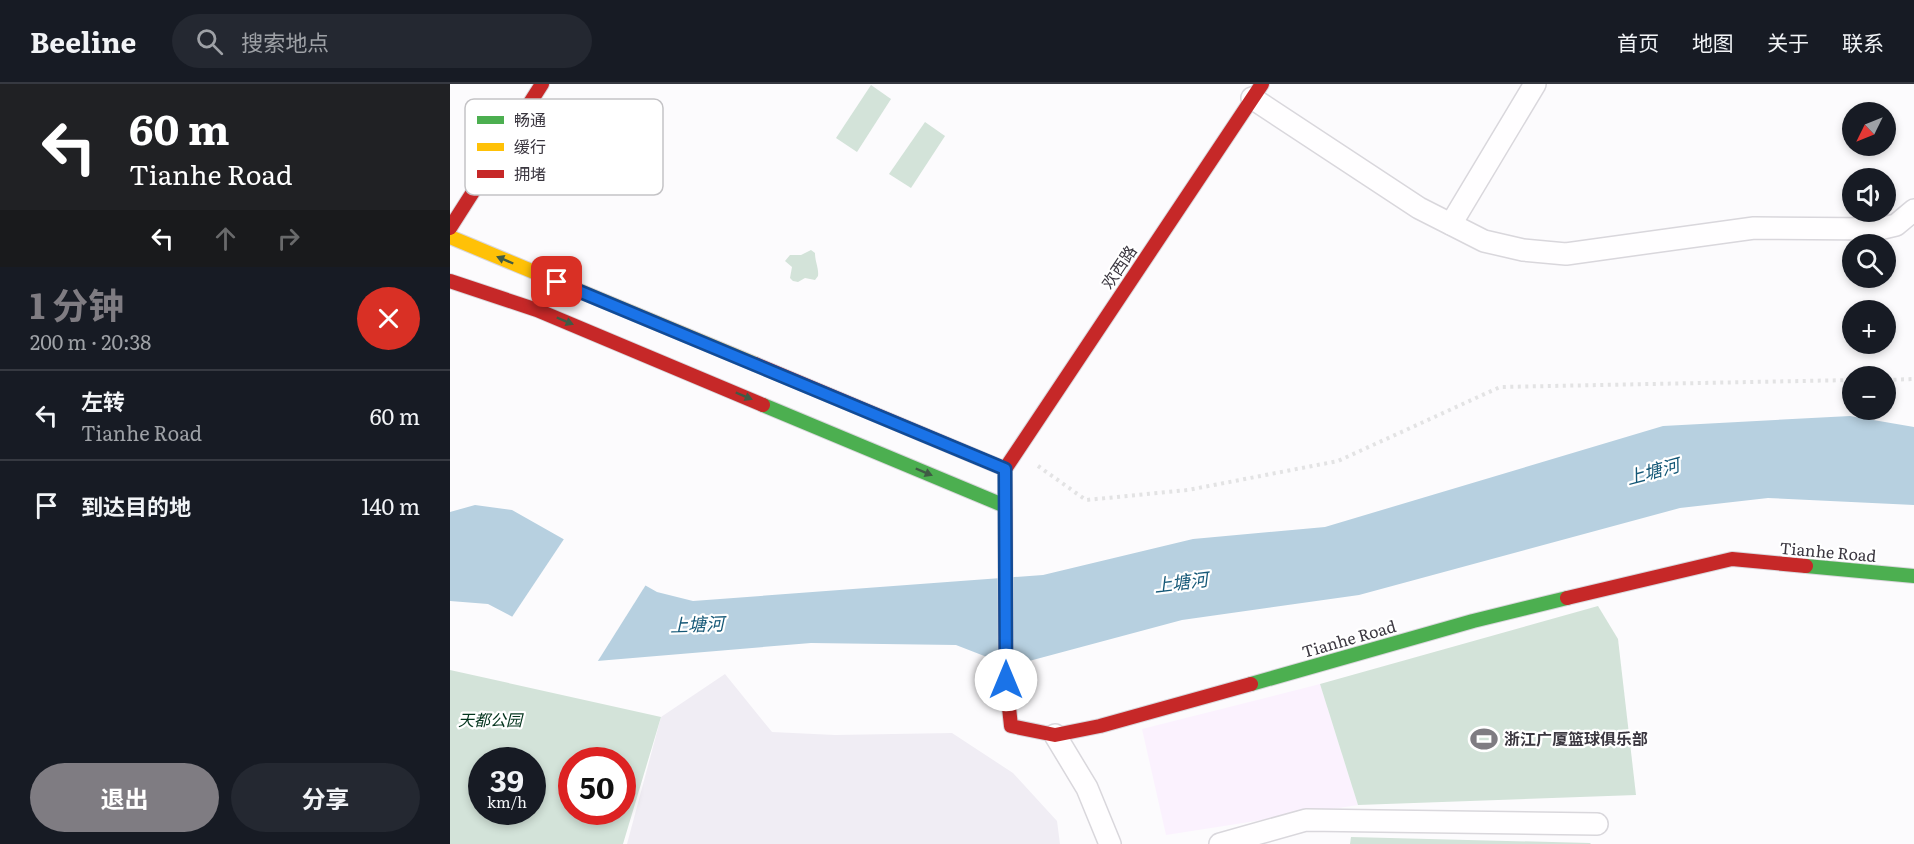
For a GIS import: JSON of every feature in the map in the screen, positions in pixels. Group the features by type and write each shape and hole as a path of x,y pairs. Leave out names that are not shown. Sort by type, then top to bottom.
{"main road":[{"path":"532,99 542,84"},
{"name":"欢西路","path":"1005,469 1257,91"},
{"path":"450,228 471,195"},
{"path":"450,237 1005,469"},
{"path":"450,281 537,310 1005,506"},
{"name":"Tianhe Road","path":"1005,469 1006,680 1011,726 1055,735 1100,726 1473,621 1732,559 1914,576"}],"street":[{"path":"1451,224 1535,84"},
{"path":"1257,91 1419,208 1484,241 1523,250 1566,254 1754,228 1879,229 1896,225 1914,210"},
{"path":"1055,735 1087,788 1110,844"},
{"path":"1220,844 1306,820 1597,824"}],"path":[{"path":"1896,380 1914,379"},
{"path":"1017,450 1086,500 1188,490 1338,461 1500,387 1842,381"}],"shaded area":[{"path":"725,674 772,732 835,735 952,733 1013,773 1057,821 1060,844 627,844 632,825 636,825 636,810 661,717"},
{"path":"1320,684 1358,805 1166,835 1142,729"}],"green space":[{"path":"871,85 891,99 857,152 836,138"},
{"path":"925,122 945,136 911,188 889,174"},
{"path":"811,250 815,253 818,276 815,280 805,278 798,282 793,281 790,278 792,267 785,261 790,255 801,255"},
{"name":"浙江广厦篮球俱乐部","path":"1598,606 1618,639 1636,795 1358,805 1320,684"},
{"name":"天都公园","path":"450,670 661,717 636,801 636,747 558,747 558,825 629,825 623,844 450,844"},
{"path":"1351,837 1590,843 1591,844 1350,844"}],"water":[{"name":"上塘河","path":"1842,416 1842,420 1873,420 1914,427 1914,505 1768,498 1680,508 1359,595 1182,620 1010,666 956,645 811,643 597,661 488,604 450,601 450,512 475,505 512,510 657,592 693,601 1043,575 1193,539 1325,527 1663,426"}],"pier":[{"path":"566,536 647,583 596,664 510,620"}],"traffic: fast":[{"path":"763,405 1005,506"},
{"path":"1806,566 1914,576"},
{"path":"1251,684 1473,621 1567,598"}],"traffic: slow":[{"path":"450,237 755,364"}],"traffic: jam":[{"path":"532,99 542,84"},
{"path":"1005,469 1262,84"},
{"path":"450,228 471,195"},
{"path":"450,281 537,310 763,405"},
{"path":"755,364 1005,469"},
{"path":"1005,469 1006,680 1011,726 1055,735 1100,726 1251,684"},
{"path":"1567,598 1732,559 1806,566"}],"place":[{"name":"浙江广厦篮球俱乐部","path":"1484,739"}],"route":[{"path":"557,282 1005,469 1006,680"}]}
